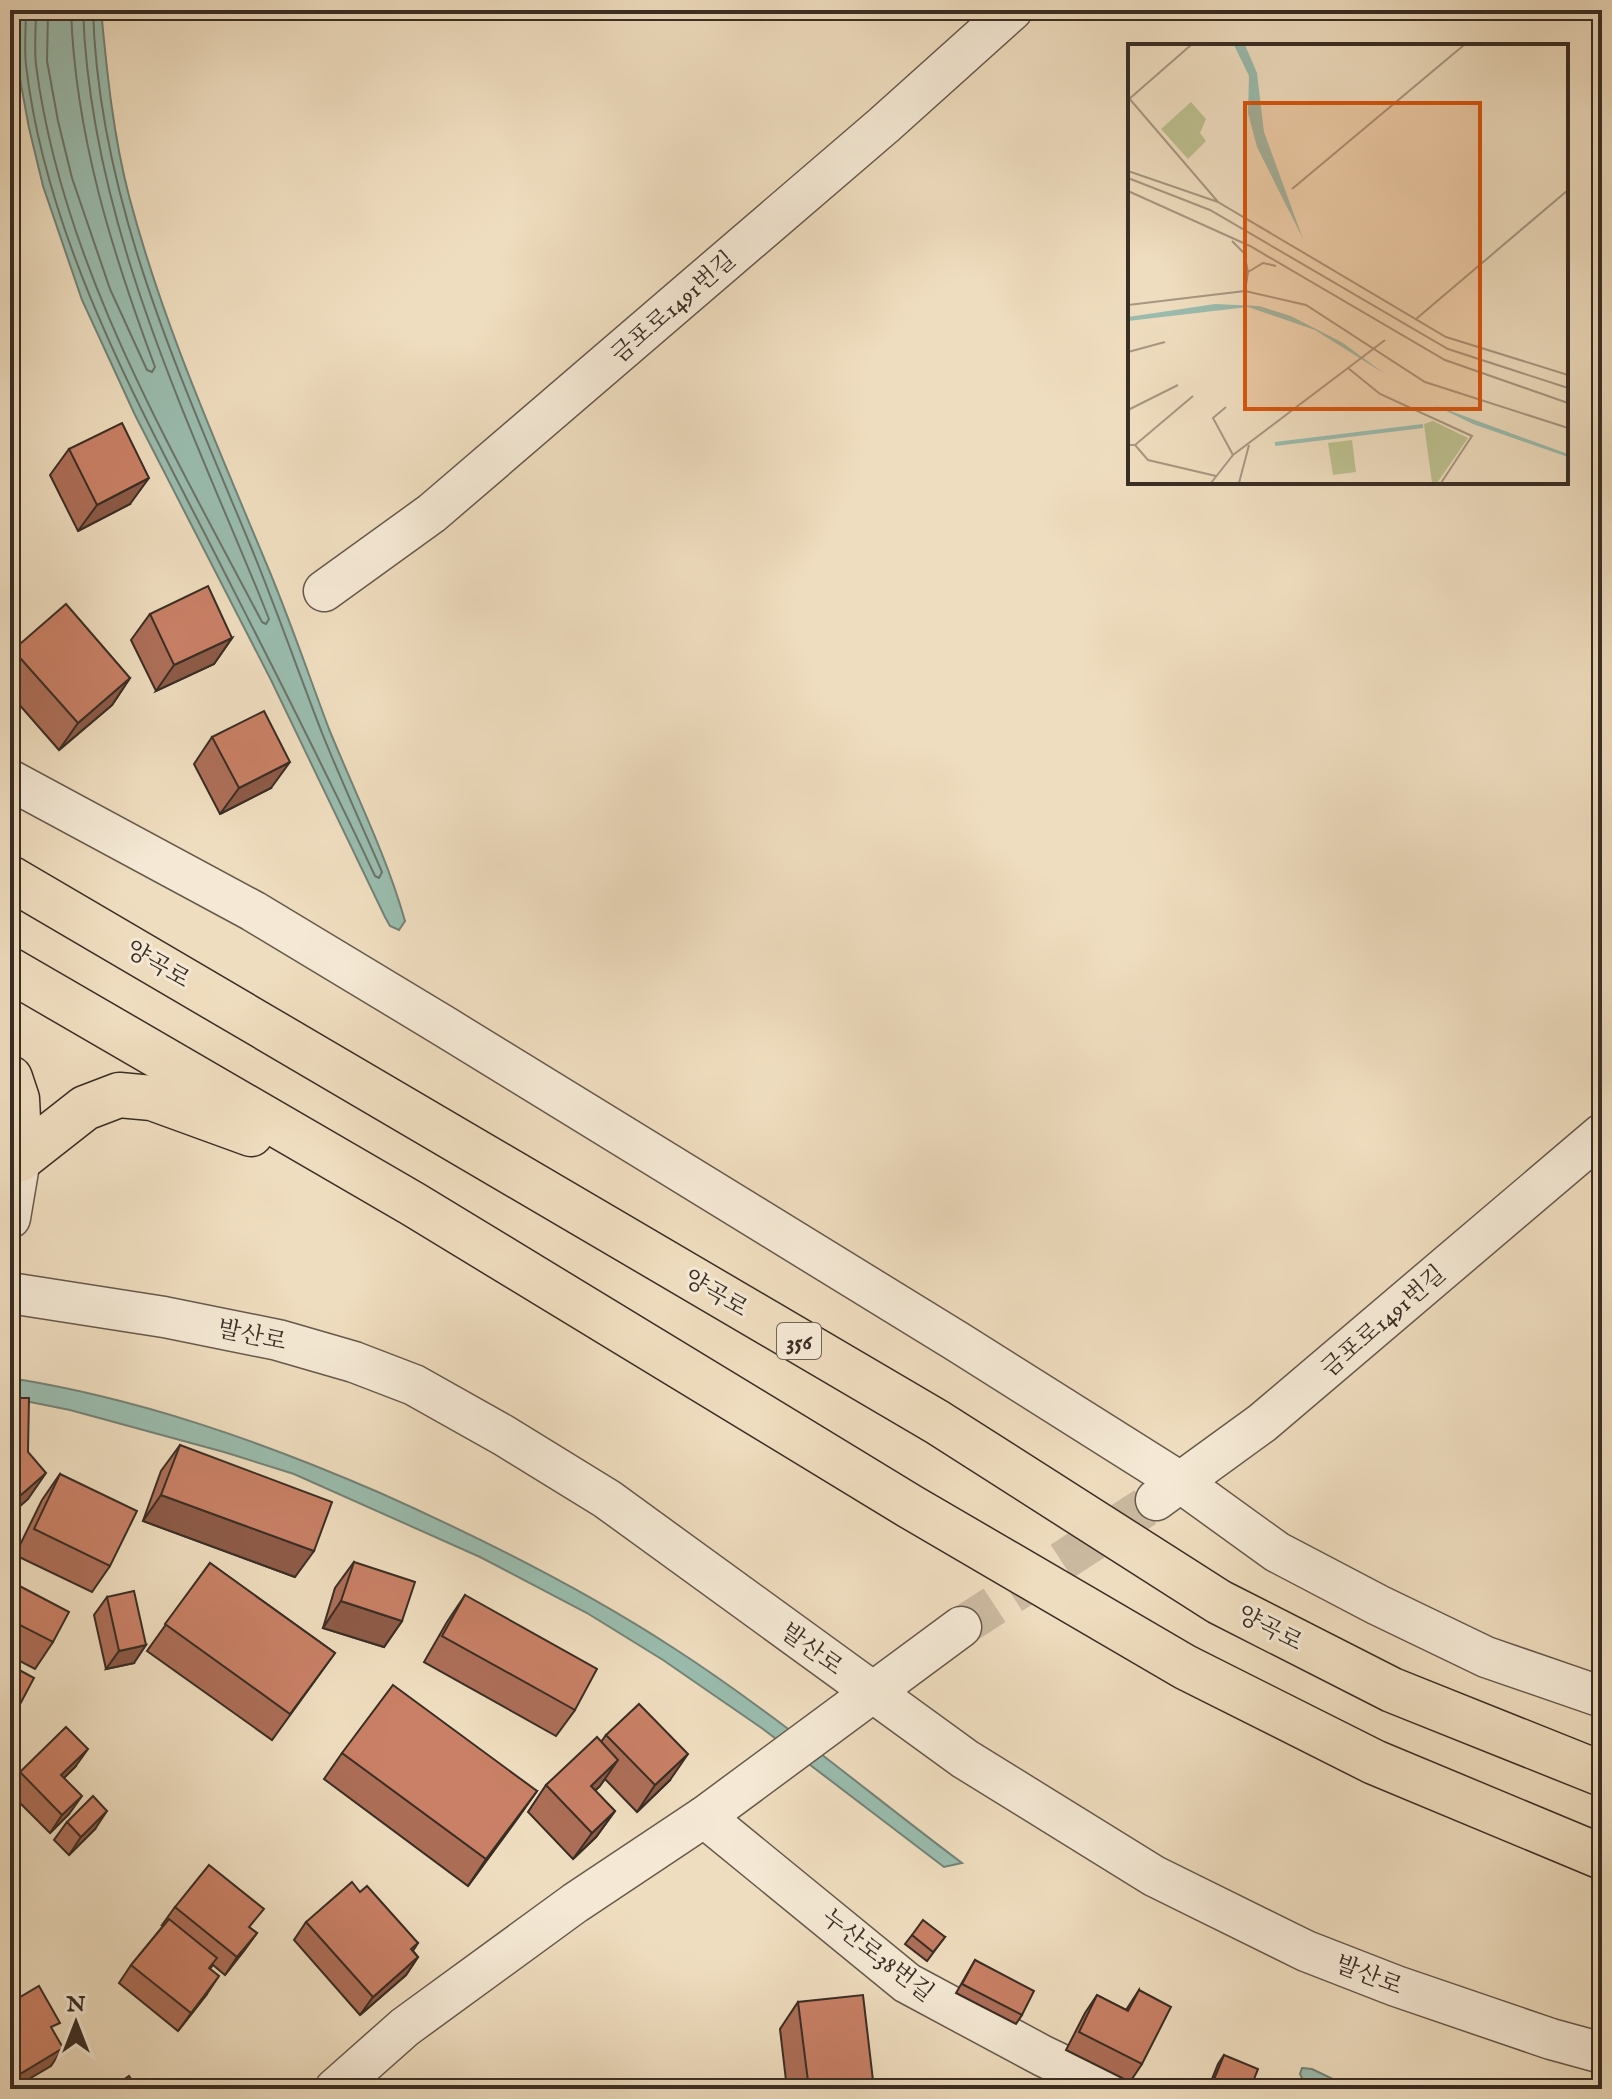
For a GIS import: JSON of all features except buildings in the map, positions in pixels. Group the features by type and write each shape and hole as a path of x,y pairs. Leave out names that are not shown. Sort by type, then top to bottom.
{"highway":[{"name":"양곡로","path":"10,878 937,1422 1219,1602 1392,1690 1602,1774"},
{"path":"10,970 413,1204 911,1507 1185,1667 1374,1762 1602,1857"},
{"path":"10,1078 17,1099 20,1159"},
{"path":"20,1159 85,1108 119,1095 152,1098 233,1126 413,1204"}],"street":[{"name":"금포로1491번길","path":"324,591 432,513 848,156 1012,10"},
{"path":"10,780 202,883 421,1012 944,1333 1168,1491 1378,1605 1486,1657 1602,1697"},
{"name":"금포로1491번길","path":"1168,1491 1284,1405 1602,1134"},
{"path":"10,1218 20,1159"},
{"name":"발산로","path":"10,1293 164,1317 278,1340 354,1362 414,1385 607,1499 965,1759 1154,1876 1306,1951 1396,1986 1551,2039 1602,2053"},
{"path":"335,2089 405,2027 575,1903 704,1817 961,1627"},
{"name":"누산로38번길","path":"704,1817 907,1983 1112,2089"}],"water":[{"path":"18,10 101,10 119,150 129,196 158,292 329,729 389,872 405,921 399,930 390,926 385,917 271,680 135,415 82,300 43,186 29,128 17,63"},
{"path":"10,1378 152,1409 289,1455 378,1492 528,1564 601,1603 710,1672 962,1863 944,1867 763,1729 663,1660 587,1613 480,1557 294,1474 70,1410 10,1398"},
{"path":"1302,2068 1312,2069 1339,2082 1376,2089 1307,2089 1300,2074"}],"tunnel":[{"path":"961,1627 1156,1500"}]}
